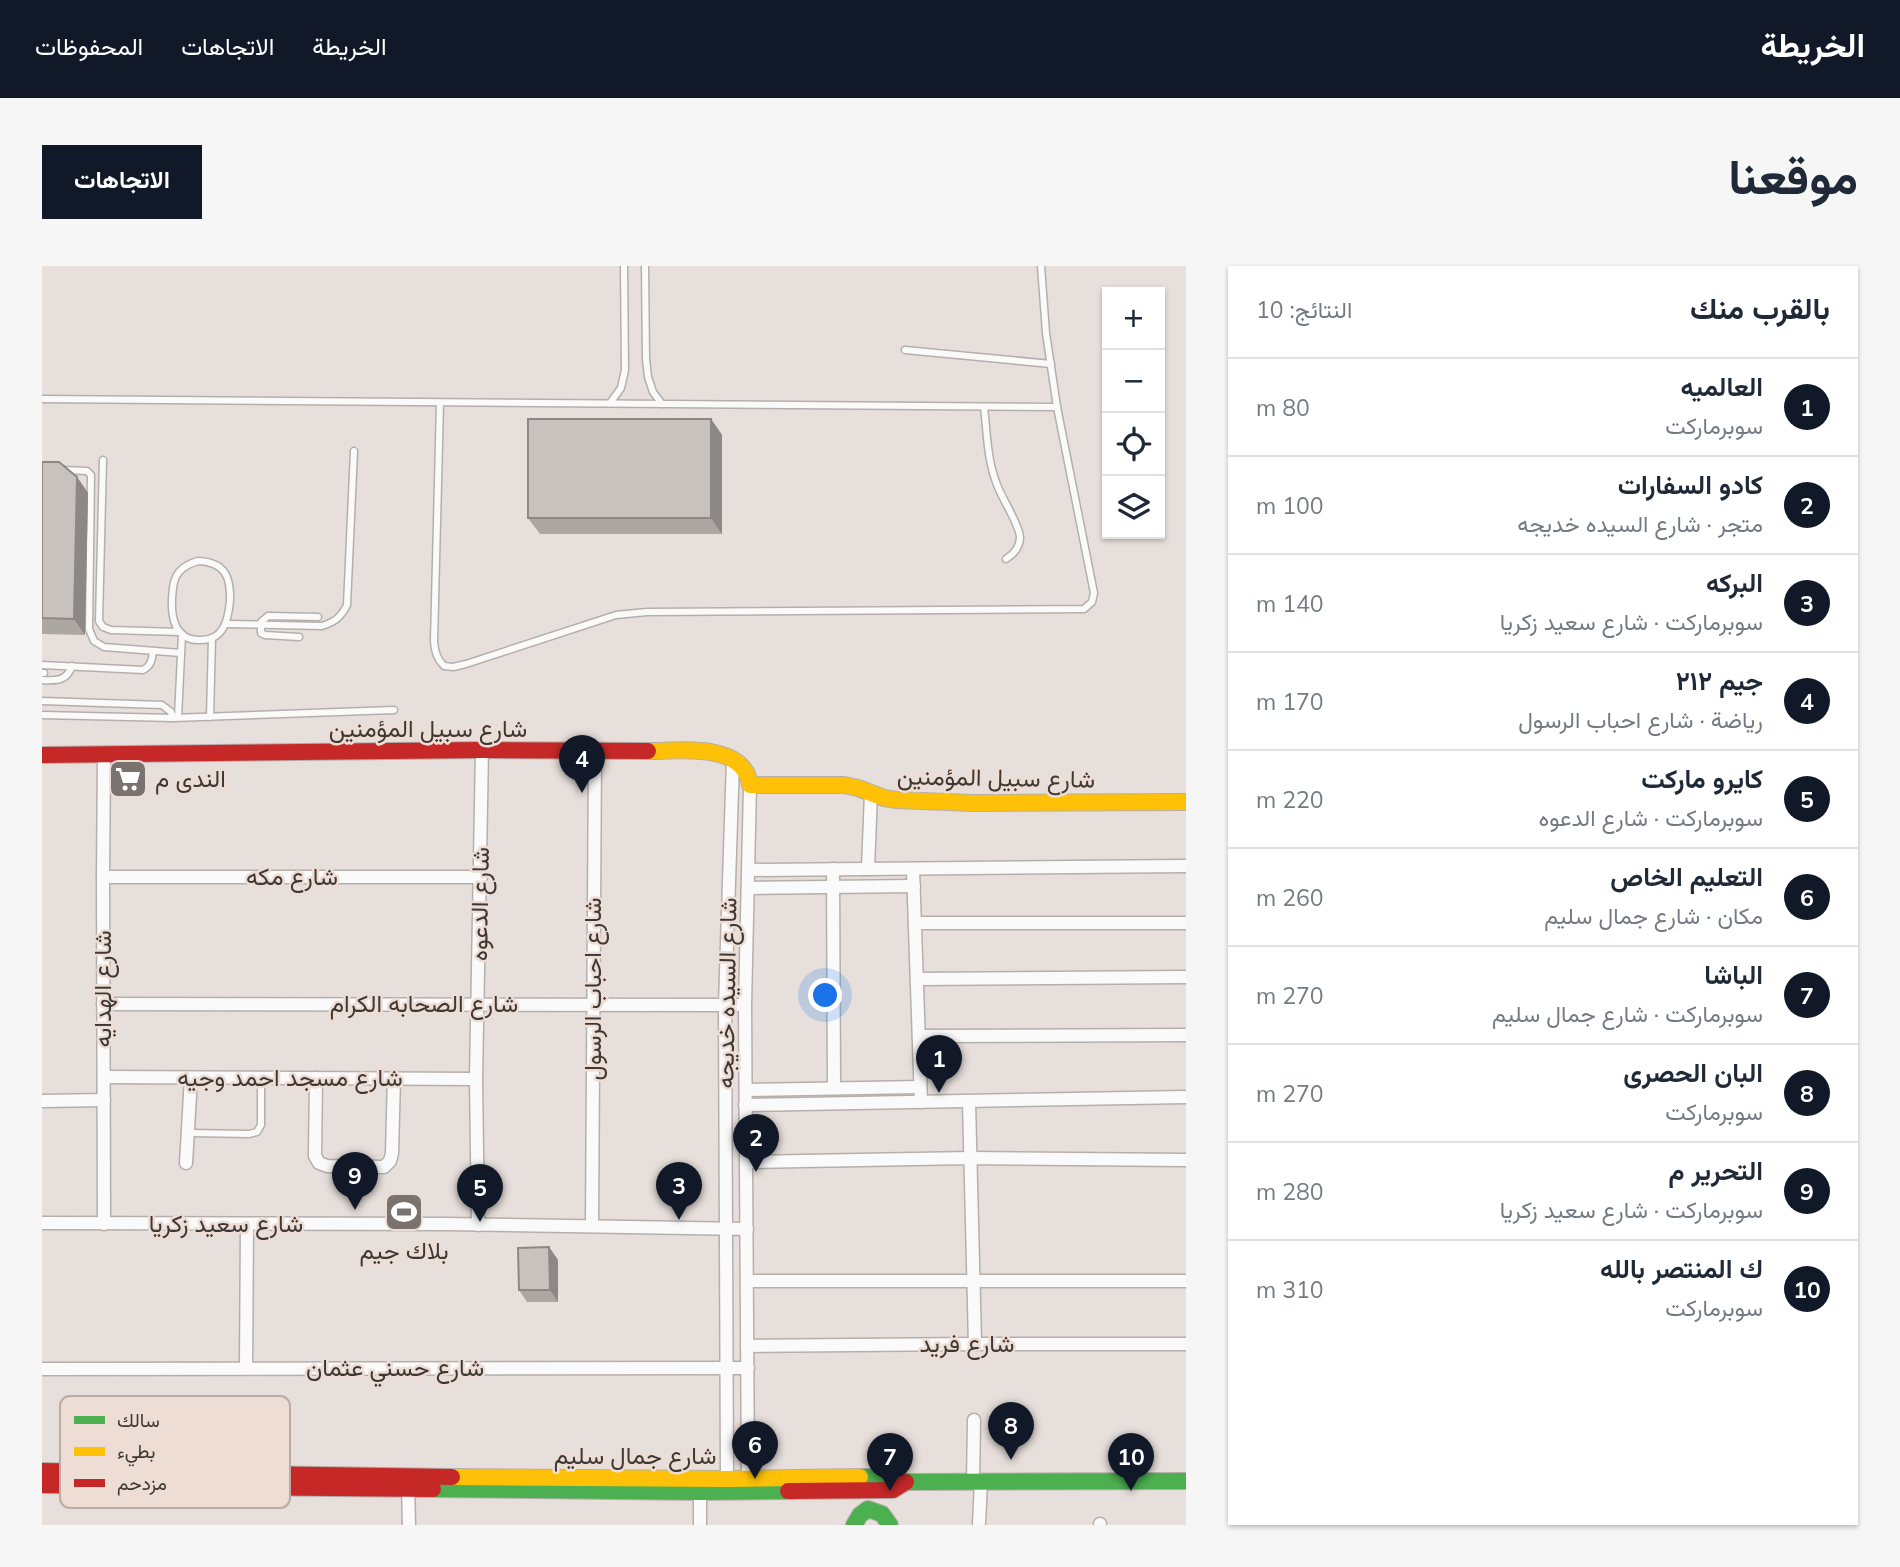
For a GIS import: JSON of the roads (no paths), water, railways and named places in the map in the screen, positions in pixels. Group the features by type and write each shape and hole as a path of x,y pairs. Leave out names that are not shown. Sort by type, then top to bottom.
{"main road":[{"name":"شارع سبيل المؤمنين","path":"42,755 482,750 699,751 724,755 733,760"},
{"path":"733,760 739,762 748,772 750,785"},
{"name":"شارع سبيل المؤمنين","path":"750,785 844,785 884,798 973,803 1186,802"},
{"name":"شارع جمال سليم","path":"42,1471 60,1472"},
{"name":"شارع جمال سليم","path":"290,1479 700,1492 851,1484 1186,1481"},
{"name":"شارع جمال سليم","path":"290,1484 748,1479 851,1484"},
{"path":"892,1525 898,1483"},
{"path":"851,1484 853,1525"},
{"name":"شارع جمال سليم","path":"42,1485 60,1485"},
{"path":"853,1525 868,1509 881,1512 892,1525"}],"street":[{"name":"شارع الدعوه","path":"478,1225 476,1079 482,750"},
{"name":"شارع احباب الرسول","path":"592,1226 595,752"},
{"name":"شارع الهدايه","path":"104,754 104,1224"},
{"name":"شارع السيده خديجه","path":"727,1479 725,1003 733,760"},
{"name":"شارع السيده خديجه","path":"748,1479 745,1004 750,785"},
{"path":"868,869 871,793"},
{"path":"749,870 1186,866"},
{"path":"833,869 834,1088"},
{"path":"913,870 921,1102"},
{"name":"شارع مكه","path":"103,877 481,877"},
{"path":"749,888 914,886"},
{"path":"915,923 1186,923"},
{"path":"917,979 1186,977"},
{"name":"شارع الصحابه الكرام","path":"103,1004 745,1004"},
{"path":"919,1036 1186,1035"},
{"name":"شارع مسجد احمد وجيه","path":"104,1077 476,1079"},
{"path":"316,1077 315,1156 319,1163 327,1166 384,1167 390,1161 392,1153 394,1078"},
{"path":"186,1163 191,1078"},
{"path":"746,1090 920,1087"},
{"path":"746,1105 1186,1097"},
{"path":"42,1101 104,1100"},
{"path":"968,1102 975,1344"},
{"path":"747,1162 970,1158 1186,1160"},
{"name":"شارع سعيد زكريا","path":"42,1223 747,1229"},
{"path":"246,1368 247,1224"},
{"path":"747,1281 1186,1281"},
{"name":"شارع فريد","path":"747,1346 1186,1345"},
{"name":"شارع حسني عثمان","path":"42,1369 748,1368"},
{"path":"974,1420 979,1523"},
{"path":"408,1483 409,1525"},
{"path":"700,1492 700,1525"}],"lane":[{"path":"610,403 621,388 625,370 624,266"},
{"path":"645,266 648,377 653,392 662,404"},
{"path":"440,403 435,650 438,660 444,666 453,667 616,615 1084,609 1091,602 1094,593 1057,407 1046,332 1041,266"},
{"path":"905,350 1051,364"},
{"path":"42,399 1057,407"},
{"path":"984,407 991,465 1019,533 1018,548 1006,559"},
{"path":"227,624 322,626 333,623 342,615 347,605 354,451"},
{"path":"103,460 99,621 103,627 111,630 181,633"},
{"path":"55,470 80,470 91,475 89,629 94,641 104,647 181,653"},
{"path":"198,561 213,563 225,573 230,587 227,624 212,638 199,641 181,633 176,627 172,614 175,579 184,567 198,561"},
{"path":"299,637 265,635 261,633 262,619 268,616 318,617"},
{"path":"176,718 181,633"},
{"path":"210,717 212,638"},
{"path":"42,665 143,670 150,664 153,651"},
{"path":"43,675 62,679 69,674 72,666"},
{"path":"42,701 162,705 176,718"},
{"path":"42,715 176,718 394,710"},
{"path":"188,1133 257,1132 261,1125 261,1078"}],"place":[{"name":"الندى م","path":"128,779"},
{"name":"جيم ٢١٢","path":"582,793"},
{"name":"العالميه","path":"939,1093"},
{"name":"كادو السفارات","path":"756,1172"},
{"name":"التحرير م","path":"355,1210"},
{"name":"بلاك جيم","path":"404,1212"},
{"name":"البركه","path":"679,1220"},
{"name":"كايرو ماركت","path":"480,1222"},
{"name":"البان الحصرى","path":"1011,1460"},
{"name":"التعليم الخاص","path":"755,1479"},
{"name":"الباشا","path":"890,1491"},
{"name":"ك المنتصر بالله","path":"1131,1491"}]}
